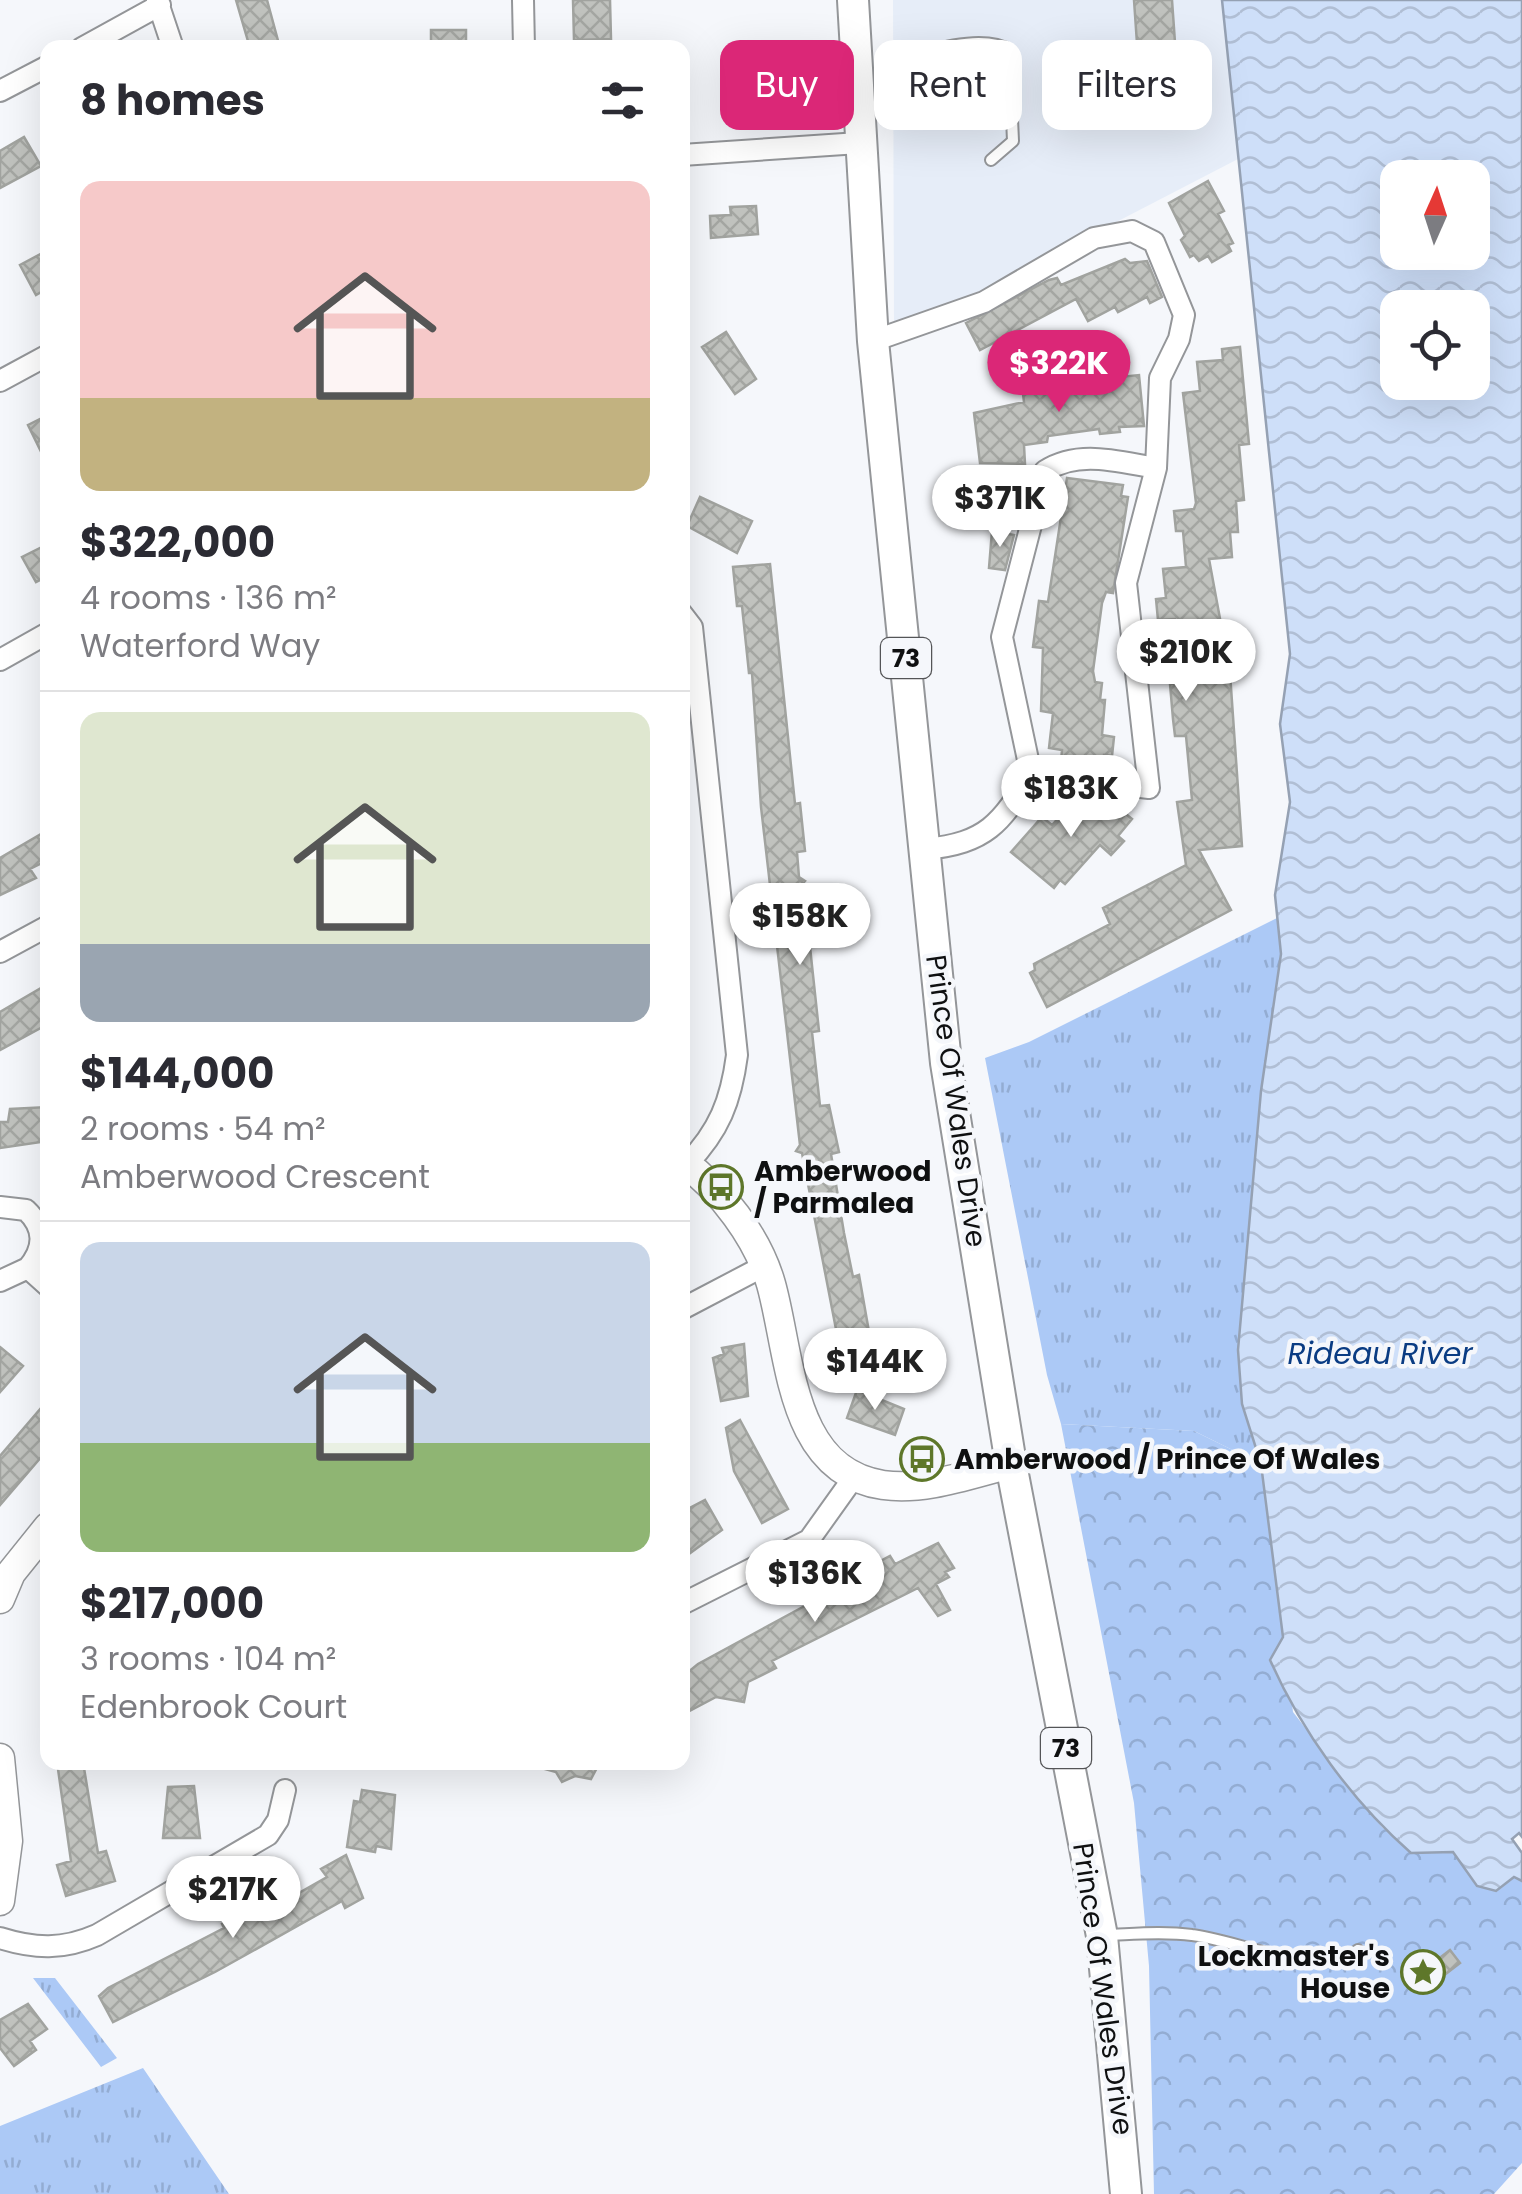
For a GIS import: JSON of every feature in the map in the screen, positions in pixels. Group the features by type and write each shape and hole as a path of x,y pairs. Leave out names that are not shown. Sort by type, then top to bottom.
{"main road":[{"name":"Prince Of Wales Drive","path":"853,0 873,342 946,1062 1011,1464 1102,1936 1126,2194"}],"street":[{"path":"523,0 524,40"},
{"path":"96,40 158,3 170,40"},
{"path":"0,92 40,70"},
{"path":"690,154 859,143"},
{"path":"873,342 984,302 1094,238 1113,232 1144,234 1160,254 1184,315 1157,396 1156,468 1126,583 1148,788 1031,774"},
{"path":"0,381 40,360"},
{"path":"926,849 956,846 982,837 1012,804 1031,774 1002,636 1042,478 1051,467 1074,458 1156,468"},
{"path":"690,624 737,1056 732,1098 712,1137 690,1157"},
{"path":"0,660 40,638"},
{"path":"0,952 40,930"},
{"path":"690,1166 712,1186 740,1222 764,1266 799,1410 821,1449 854,1477 882,1485 928,1484 1011,1464"},
{"path":"0,1207 26,1210 40,1228 40,1249 28,1268 0,1281"},
{"path":"690,1305 764,1266"},
{"path":"28,1268 40,1279"},
{"path":"690,1600 810,1540 854,1477"},
{"path":"0,1599 10,1573 40,1537"},
{"path":"0,1758 8,1842 0,1902"},
{"path":"0,1938 22,1945 67,1948 96,1935 268,1835 278,1820 285,1790"}],"lane":[{"path":"991,160 1014,141 1013,130"},
{"path":"1102,1936 1196,1935 1316,1962 1341,1961 1358,1950"}],"shaded area":[{"path":"893,0 1222,0 1238,159 987,289 894,325 893,130 1022,130 1022,40 893,40"}],"green space":[{"path":"1277,918 1281,954 1261,1091 1238,1350 1242,1404 1261,1464 1194,1431 1061,1424 1047,1375 985,1058 1029,1042"},
{"path":"1061,1424 1194,1431 1261,1464 1293,1712 1382,1827 1411,1852 1453,1852 1477,1886 1496,1891 1514,1877 1522,1881 1522,2163 1494,2194 1154,2194 1149,1966 1134,1803"},
{"path":"33,1978 55,1978 117,2058 101,2067"},
{"path":"143,2068 229,2194 0,2194 0,2126"}],"water":[{"name":"Rideau River","path":"1222,0 1522,0 1522,1837 1519,1833 1512,1839 1522,1853 1522,1881 1514,1877 1496,1891 1477,1886 1453,1852 1411,1853 1389,1833 1330,1764 1297,1713 1270,1660 1283,1637 1261,1464 1242,1404 1238,1350 1261,1091 1281,954 1275,895 1290,802 1280,724 1290,654"}],"building":[{"path":"236,0 267,0 278,40 248,40"},
{"path":"573,0 610,0 611,39 574,40"},
{"path":"1134,0 1172,0 1175,40 1137,40"},
{"path":"431,30 466,30 466,40 431,40"},
{"path":"24,137 40,167 0,188 0,151"},
{"path":"1208,181 1224,211 1218,214 1233,243 1228,245 1231,251 1212,262 1208,256 1199,261 1194,255 1190,257 1169,203"},
{"path":"756,206 758,234 711,238 710,216 731,215 730,207"},
{"path":"40,254 40,293 36,295 20,265"},
{"path":"1125,259 1130,263 1147,261 1162,297 1150,303 1147,297 1118,312 1115,307 1088,321 1076,299 980,350 966,323 1049,280 1057,278 1061,285"},
{"path":"726,332 756,379 735,394 702,347"},
{"path":"1240,347 1249,444 1239,445 1244,500 1236,501 1238,532 1230,532 1232,557 1209,559 1230,673 1242,846 1199,850 1231,910 1047,1007 1030,973 1035,970 1034,964 1110,924 1103,908 1186,865 1177,802 1192,800 1186,736 1175,736 1173,719 1170,684 1181,683 1175,619 1158,620 1156,599 1166,598 1163,569 1186,567 1183,531 1176,531 1174,511 1194,509 1196,503 1183,393 1200,391 1197,362 1223,360 1222,349"},
{"path":"1119,371 1120,377 1139,375 1144,426 1119,427 1120,432 1100,434 1099,429 1048,436 1047,442 1024,445 1025,464 980,463 974,413 1024,402 1023,394 1053,390 1052,383"},
{"path":"40,419 40,450 28,425"},
{"path":"1067,478 1123,485 1121,496 1128,497 1113,593 1106,592 1102,603 1093,671 1095,682 1102,683 1100,700 1105,700 1102,735 1114,737 1112,756 1104,755 1103,766 1061,761 1062,750 1049,748 1053,713 1041,711 1043,648 1033,647 1039,601 1048,602"},
{"path":"700,497 752,521 737,553 690,528"},
{"path":"992,531 1014,535 1005,570 989,568"},
{"path":"40,548 40,580 36,582 22,557"},
{"path":"770,564 795,804 800,803 805,851 797,852 799,877 805,881 800,886 801,897 795,897 798,929 808,928 819,1031 812,1032 820,1106 829,1105 839,1152 831,1154 844,1233 853,1277 859,1275 872,1349 887,1346 892,1372 846,1381 802,1153 796,1151 800,1145 761,807 752,673 733,567"},
{"path":"1096,798 1112,811 1116,806 1132,819 1118,836 1124,841 1111,855 1100,845 1065,884 1060,880 1054,888 1011,852 1042,817 1052,825 1076,799 1087,808"},
{"path":"40,835 40,864 30,869 36,878 0,895 0,858"},
{"path":"40,989 40,1028 0,1050 0,1012"},
{"path":"40,1107 40,1142 0,1148 0,1122 8,1122 10,1109"},
{"path":"744,1344 748,1396 721,1401 713,1358 724,1354 722,1348"},
{"path":"0,1347 23,1366 0,1392"},
{"path":"857,1390 904,1409 895,1435 847,1418"},
{"path":"40,1409 40,1458 0,1505 0,1456"},
{"path":"740,1420 788,1509 762,1523 734,1471 726,1428"},
{"path":"705,1500 722,1530 690,1553 690,1508"},
{"path":"938,1543 954,1568 945,1572 949,1577 936,1584 950,1610 938,1616 918,1588 772,1661 776,1668 748,1682 744,1702 716,1697 690,1711 690,1670 698,1664 812,1602 815,1606 847,1588 843,1581 890,1556 895,1564"},
{"path":"58,1770 84,1770 98,1853 106,1851 115,1881 66,1896 57,1865 71,1861"},
{"path":"549,1770 596,1770 591,1779 575,1776 562,1782 556,1772"},
{"path":"194,1786 200,1838 163,1838 168,1787"},
{"path":"362,1790 395,1795 391,1849 376,1846 375,1852 347,1847 354,1801 360,1802"},
{"path":"346,1855 363,1898 345,1908 342,1901 215,1972 113,2022 99,1996 108,1988 224,1928 222,1924 265,1897 267,1903 294,1888 297,1894 327,1877 321,1869"},
{"path":"1450,1950 1460,1963 1421,1993 1411,1980"},
{"path":"28,2004 47,2029 30,2041 36,2050 14,2066 0,2048 0,2020"}],"place":[{"name":"Amberwood / Parmalea","path":"721,1187"},
{"name":"Amberwood / Prince Of Wales","path":"922,1459"},
{"name":"Lockmaster's House","path":"1423,1972"}]}
